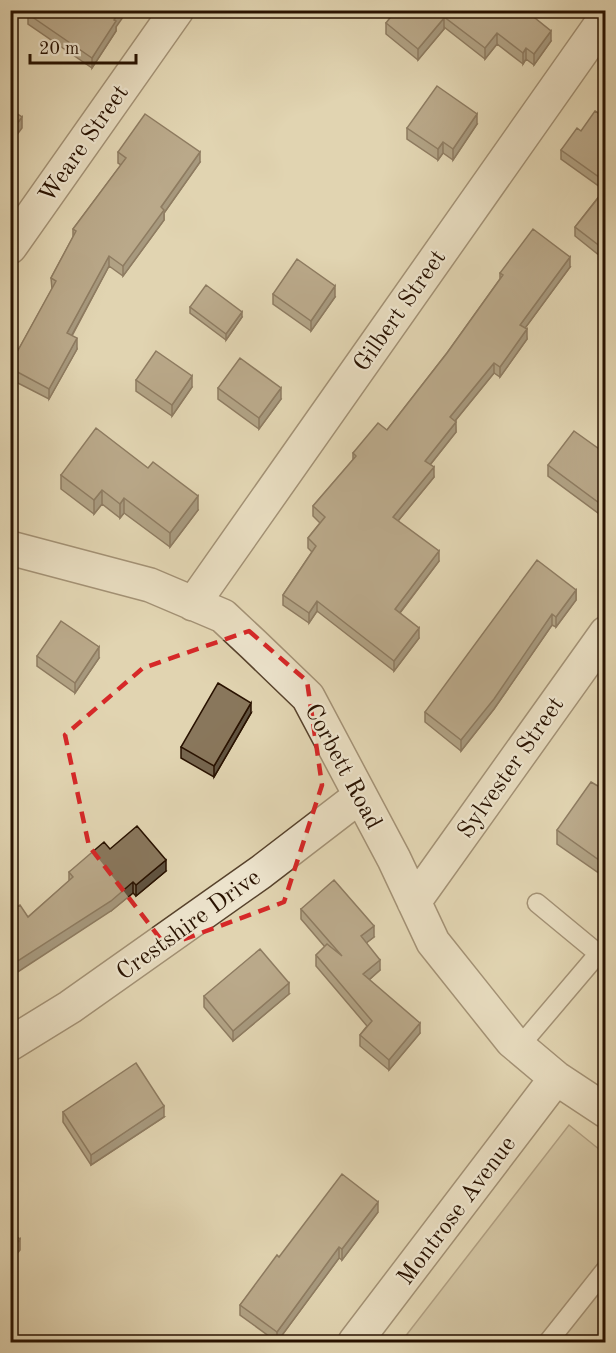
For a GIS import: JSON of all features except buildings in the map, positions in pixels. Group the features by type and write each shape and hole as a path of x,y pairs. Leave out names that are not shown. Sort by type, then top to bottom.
{"street":[{"name":"Weare Street","path":"10,247 177,10"},
{"name":"Gilbert Street","path":"193,604 606,17"},
{"name":"Corbett Road","path":"10,548 150,585 222,616 308,697 433,942 475,997 519,1047 556,1078 596,1105"},
{"name":"Sylvester Street","path":"414,902 606,633"},
{"name":"Crestshire Drive","path":"10,1044 90,994 261,872 360,795"},
{"name":"Montrose Avenue","path":"355,1342 556,1078"}],"lane":[{"path":"519,1047 602,957 537,903"},
{"path":"548,1342 606,1269"}],"highlighted area":[{"path":"249,631 307,681 322,785 284,902 166,946 89,846 65,735 143,668"}],"shaded area":[{"path":"569,1125 605,1154 605,1342 401,1342"}]}
